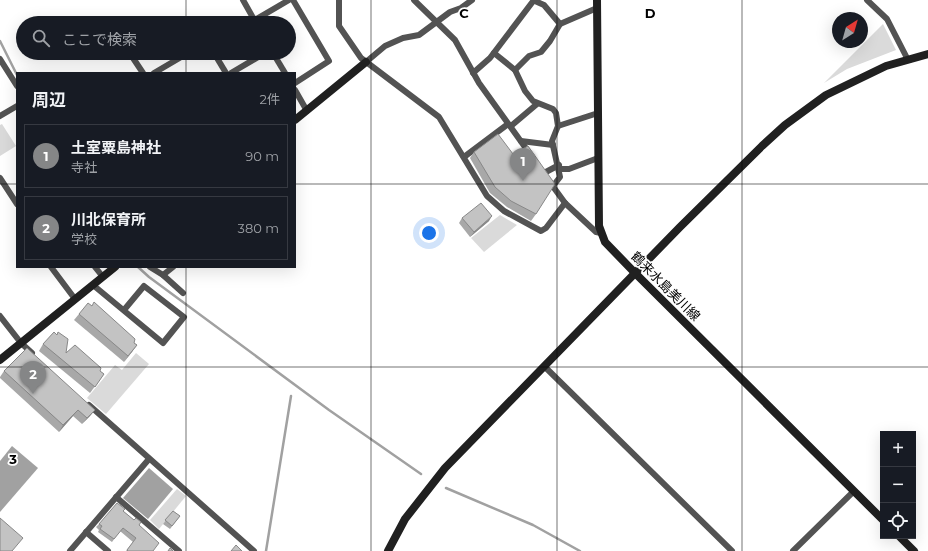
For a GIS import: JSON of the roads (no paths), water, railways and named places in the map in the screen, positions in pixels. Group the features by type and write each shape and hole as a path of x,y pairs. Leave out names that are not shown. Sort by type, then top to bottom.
{"street":[{"path":"243,0 252,16"},
{"path":"264,16 289,0"},
{"path":"293,0 330,61 296,82"},
{"path":"339,0 339,26 361,58 439,117 487,196 504,211 536,230 541,231 546,228 565,203"},
{"path":"414,0 455,40 473,73 535,160"},
{"path":"296,119 385,46 403,38 419,35 450,12 461,8 472,0"},
{"path":"473,73 494,53 535,0 544,5 560,24"},
{"path":"867,0 887,19 908,60"},
{"path":"515,70 529,56 541,52 550,41 560,24 597,4"},
{"name":"鶴来水島美川線","path":"597,4 599,226 605,242 880,517"},
{"path":"494,53 515,70 524,90 538,104"},
{"path":"388,551 405,519 445,468 635,273 751,157 796,117 826,95 886,66 928,54"},
{"path":"0,59 16,84"},
{"path":"134,60 141,72"},
{"path":"156,72 176,60"},
{"path":"218,60 225,72"},
{"path":"233,72 253,60"},
{"path":"277,60 284,72"},
{"path":"296,92 307,110"},
{"path":"464,157 538,104 542,103 553,109 556,113 558,126 553,135 552,145 559,167 560,177 553,186"},
{"path":"0,116 16,107"},
{"path":"558,126 598,113"},
{"path":"521,141 552,145"},
{"path":"544,173 559,167 569,169 598,158"},
{"path":"539,167 565,203 596,232 601,233"},
{"path":"0,178 16,202"},
{"path":"52,268 75,299"},
{"path":"96,268 103,277"},
{"path":"0,360 114,268"},
{"path":"152,268 163,275 183,293"},
{"path":"163,275 172,268"},
{"path":"93,285 164,343 184,317 144,286 124,310"},
{"path":"0,316 21,343 38,359"},
{"path":"544,366 732,551"},
{"path":"85,401 254,551"},
{"path":"70,551 149,459"},
{"path":"793,551 854,491"},
{"path":"116,498 179,551"},
{"path":"86,532 108,551"},
{"path":"903,539 914,551"}],"waterway":[{"path":"0,41 16,73"},
{"path":"139,268 149,277 329,410 421,474"},
{"path":"266,551 291,396"},
{"path":"446,488 533,525 580,551"}],"place":[{"name":"土室粟島神社","path":"523,181"},
{"name":"川北保育所","path":"33,394"}]}
